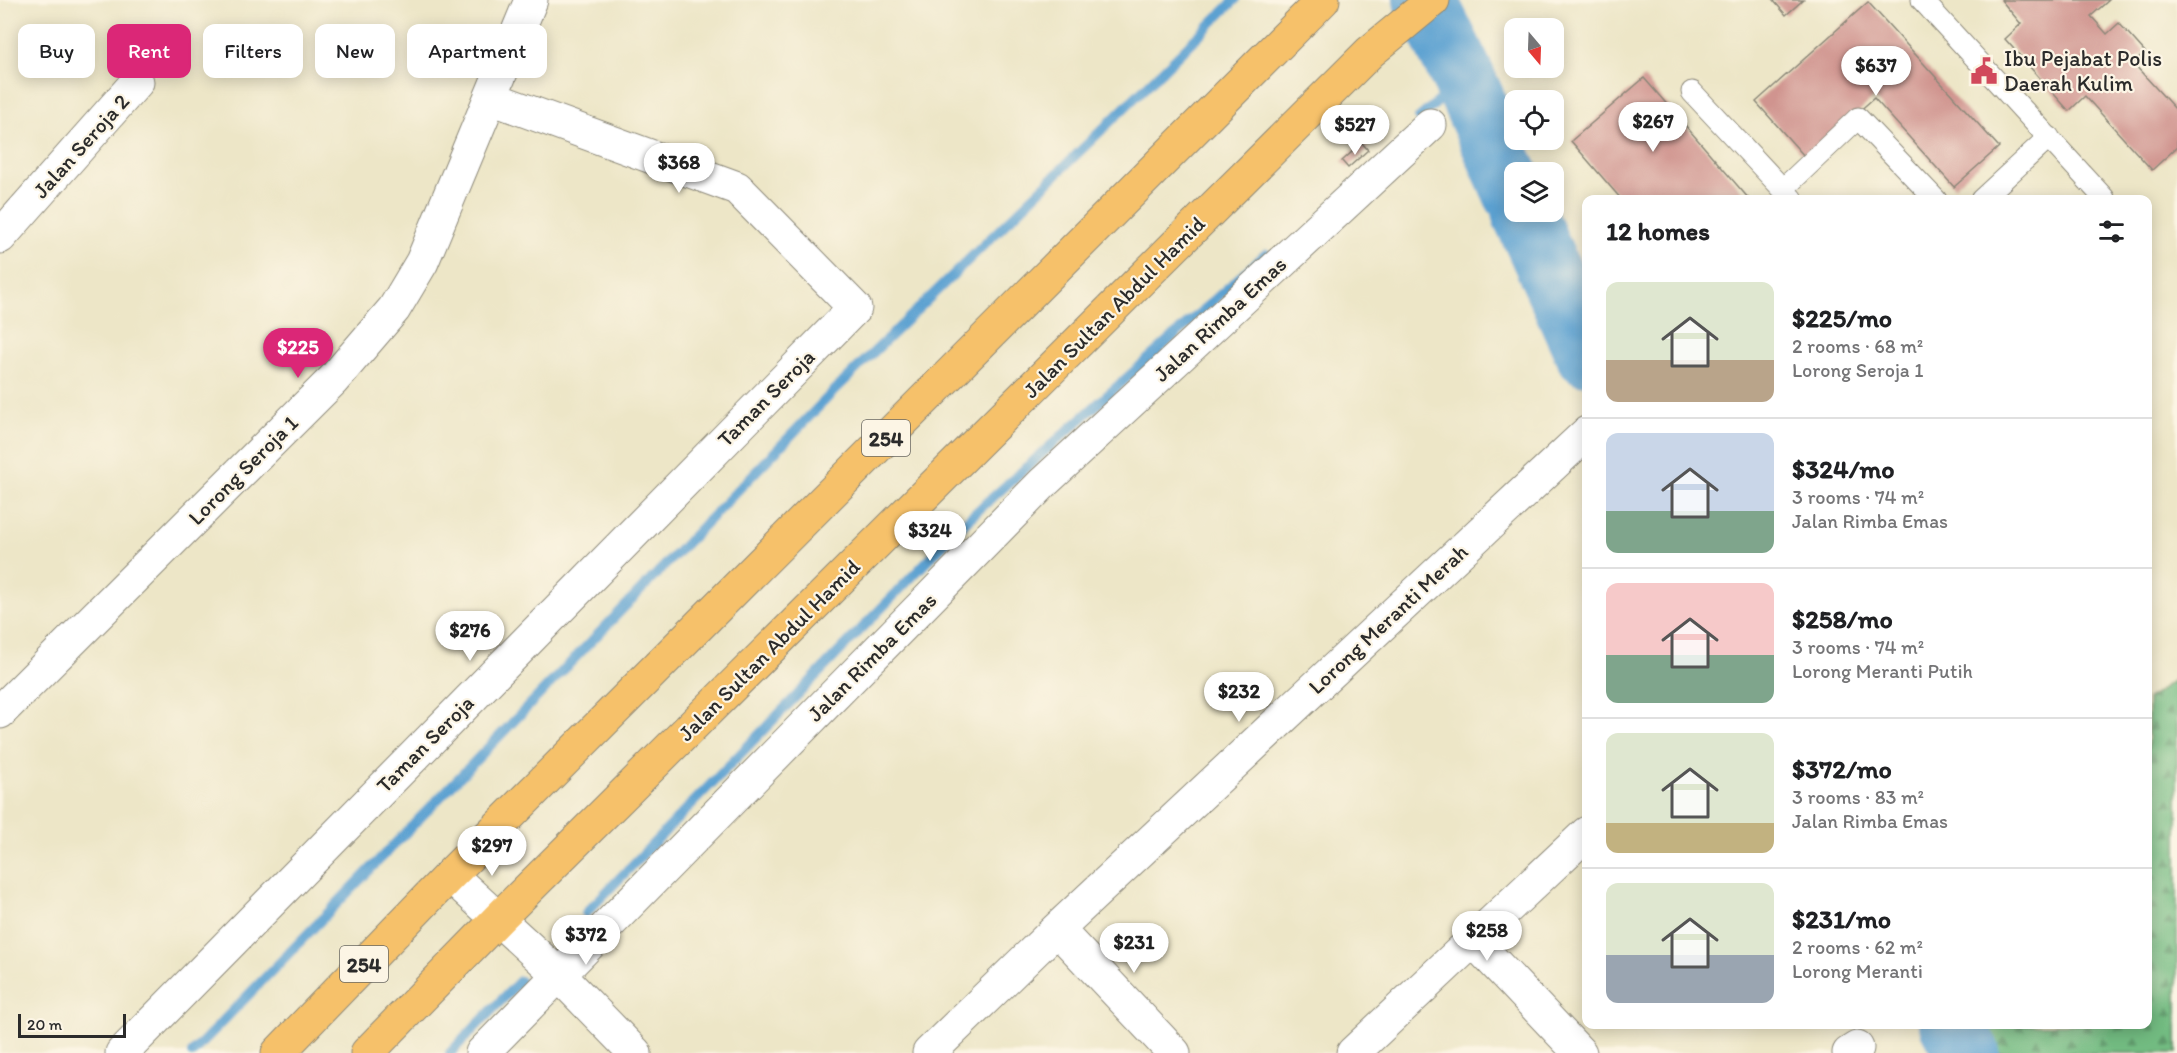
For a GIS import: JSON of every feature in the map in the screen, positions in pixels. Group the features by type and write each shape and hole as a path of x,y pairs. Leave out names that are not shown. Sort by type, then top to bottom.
{"main road":[{"name":"Jalan Sultan Abdul Hamid","path":"367,1053 499,918 1370,52 1433,0"},
{"name":"254","path":"278,1053 450,875 1323,1"}],"street":[{"name":"Lorong Seroja 1","path":"0,712 333,380 394,309 422,262 531,0"},
{"name":"Jalan Seroja 2","path":"0,237 137,82"},
{"name":"Taman Seroja","path":"122,1053 855,308 737,188 491,98"},
{"name":"Jalan Rimba Emas","path":"482,1053 1043,483 1430,124"},
{"name":"Lorong Meranti Merah","path":"929,1053 1057,929 1582,438"},
{"path":"1353,1053 1582,838"},
{"path":"450,875 559,975 635,1053"},
{"path":"1057,929 1174,1053"},
{"path":"1473,940 1580,1053"}],"lane":[{"path":"1922,0 2101,195"},
{"path":"1692,92 1788,194 1858,118 1931,195"},
{"path":"1987,195 2049,136"}],"green space":[{"path":"2177,678 2177,1053 1993,1053 1985,1029 2152,1029 2152,696"}],"building":[{"path":"1773,0 1803,0 1786,15"},
{"path":"2001,0 2109,0 2091,16 2107,34 2119,23 2145,52 2133,63 2177,111 2177,147 2152,170 2085,96 2069,111 2005,39 2021,24"},
{"path":"1868,2 1999,147 1954,187 1874,98 1806,158 1756,102"},
{"path":"1644,78 1746,195 1618,195 1571,141"},
{"path":"1362,143 1368,150 1348,168 1342,161"}],"waterway":[{"path":"192,1053 834,391 1235,0"},
{"path":"1425,0 1504,168"},
{"path":"1419,118 1464,79"},
{"path":"1528,222 1582,343"},
{"path":"586,913 965,522 1266,254"},
{"path":"450,1053 520,981"},
{"path":"1954,1029 1968,1053"}],"place":[{"name":"Ibu Pejabat Polis Daerah Kulim","path":"1984,71"}]}
